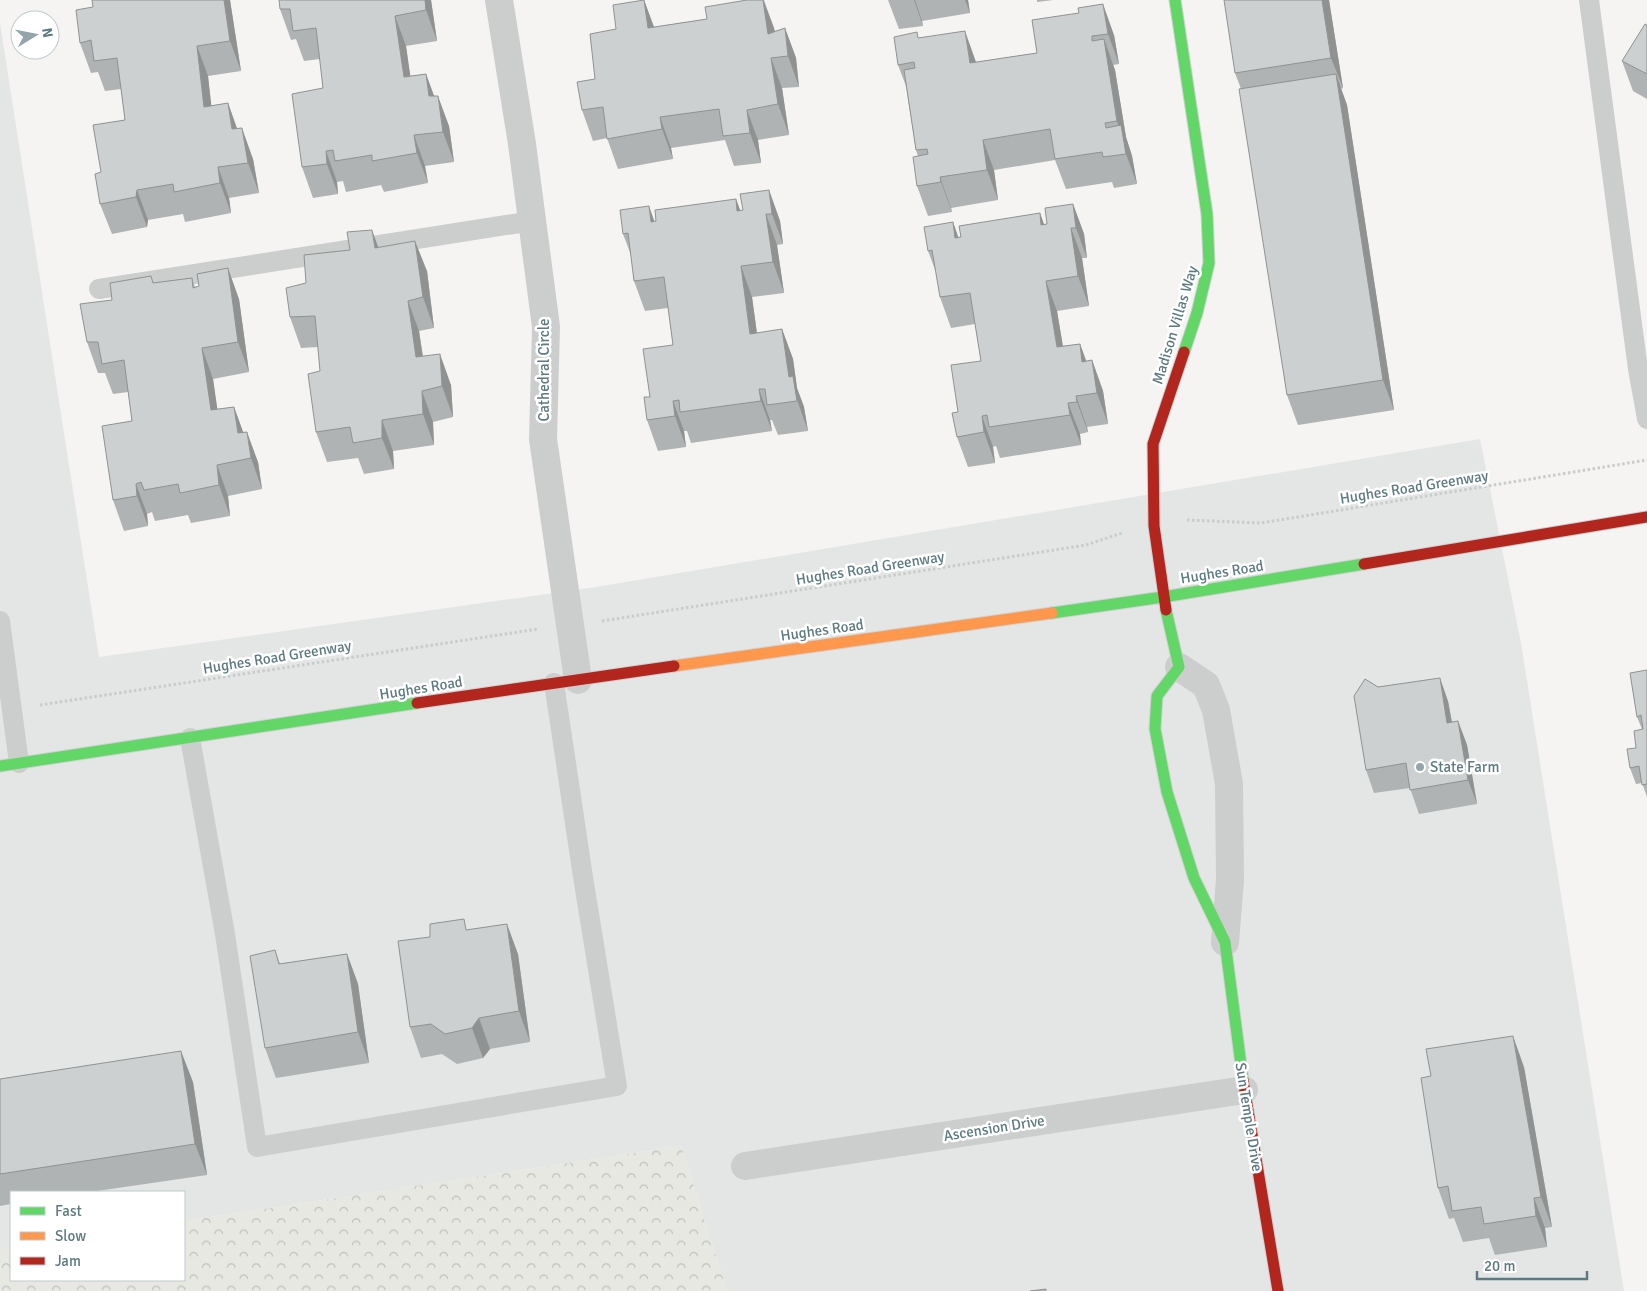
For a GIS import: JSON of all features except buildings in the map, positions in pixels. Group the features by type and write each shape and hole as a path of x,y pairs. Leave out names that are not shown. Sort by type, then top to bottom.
{"main road":[{"name":"Madison Villas Way","path":"1163,597 1154,526 1153,444 1197,313 1209,263 1207,214 1175,0"},
{"name":"Hughes Road","path":"10,764 1163,597 1647,517"},
{"path":"1163,597 1179,667"},
{"name":"Sun Temple Drive","path":"1179,667 1157,696 1155,728 1167,792 1194,878 1225,942 1244,1090 1278,1291"}],"street":[{"name":"Cathedral Circle","path":"499,0 522,144 546,328 543,439 566,682"},
{"name":"Sun Temple Drive","path":"1179,667 1206,685 1216,710 1230,784 1230,880 1225,942"},
{"name":"Ascension Drive","path":"745,1166 1244,1090"}],"lane":[{"path":"1589,0 1638,369 1647,419"},
{"path":"99,289 532,221"},
{"path":"0,621 10,764"},
{"path":"190,738 225,934 257,1147 617,1086 583,877 566,682"}],"path":[{"name":"Hughes Road Greenway","path":"1183,519 1261,523 1647,460"},
{"name":"Hughes Road Greenway","path":"621,618 1076,546 1122,533"},
{"name":"Hughes Road Greenway","path":"44,705 513,632"}],"shaded area":[{"path":"0,23 99,657 596,587 1480,439 1521,643 1624,1291 727,1291 681,1146 185,1221 185,1191 10,1191 10,1247 0,1249"}],"green space":[{"path":"681,1146 727,1291 0,1291 0,1249 10,1247 10,1281 185,1281 185,1221"}],"traffic: fast":[{"path":"1175,0 1207,214 1209,263 1197,313 1184,352"},
{"path":"1052,613 1364,564"},
{"path":"1166,610 1179,667 1157,696 1155,729 1167,792 1194,878 1225,942 1243,1080"},
{"path":"0,766 417,703"}],"traffic: slow":[{"path":"674,666 1052,613"}],"traffic: jam":[{"path":"1166,610 1154,526 1153,444 1184,352"},
{"path":"1364,564 1647,517"},
{"path":"417,703 674,666"},
{"path":"1243,1080 1278,1291"}],"place":[{"name":"State Farm","path":"1420,767"}]}
